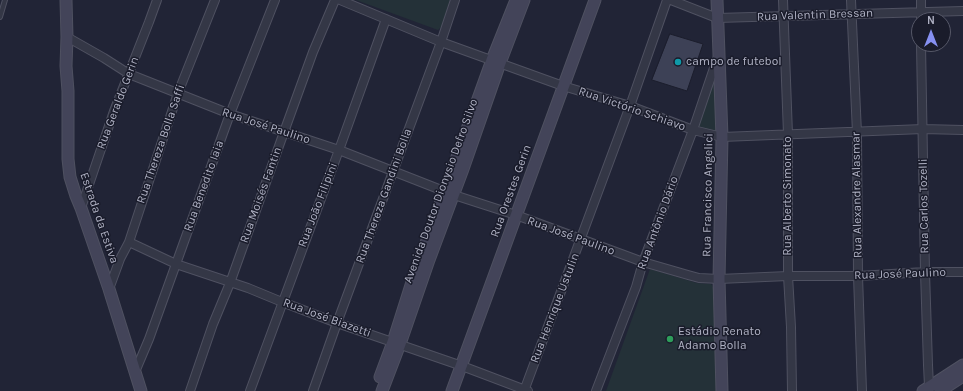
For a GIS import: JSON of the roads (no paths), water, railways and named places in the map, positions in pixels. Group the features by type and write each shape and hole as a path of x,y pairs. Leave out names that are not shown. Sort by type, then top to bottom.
{"street":[{"name":"Estrada da Estiva","path":"66,0 68,159 70,177 109,289 141,391"},
{"name":"Rua Geraldo Gerin","path":"82,208 111,118 131,76 157,0"},
{"name":"Rua Thereza Bolla Saffi","path":"109,289 128,242 178,93 215,0"},
{"name":"Rua Benedito Iaia","path":"135,372 149,339 230,114 275,0"},
{"name":"Rua Moisés Fantin","path":"190,391 213,324 230,282 313,52 335,0"},
{"name":"Rua Victório Schiavo","path":"340,0 441,42 564,86 630,106 693,130 722,137 963,130"},
{"name":"Rua Thereza Gandini Bolla","path":"313,391 455,0"},
{"name":"Avenida Doutor Dionysio Defro Silvo","path":"496,61 516,0"},
{"name":"Avenida Doutor Dionysio Defro Silvo","path":"382,391 412,282 432,226 449,193 452,172 496,61 524,0"},
{"name":"Rua Orestes Gerin","path":"452,391 595,0"},
{"name":"Rua Henrique Ustulin","path":"525,391 630,106 667,0"},
{"name":"Rua Valentin Bressan","path":"670,0 717,18 852,14 911,16"},
{"name":"Rua Francisco Angelici","path":"717,0 722,137 719,280 722,391"},
{"name":"Rua Alberto Simonato","path":"783,0 788,134 788,276 791,327 792,391"},
{"name":"Rua Alexandre Alasmar","path":"852,0 857,133 858,276 862,391"},
{"path":"921,0 921,12"},
{"name":"Rua Valentin Bressan","path":"951,12 963,11"},
{"name":"Rua João Filipini","path":"250,391 386,19"},
{"name":"Rua José Paulino","path":"67,40 104,58 131,76 230,114 339,150 449,193 580,240 643,262 699,278 719,280 788,276 858,276 925,272 963,272"},
{"name":"Rua Carlos Tozelli","path":"921,52 928,389"},
{"name":"Rua Antônio Dário","path":"596,391 636,288 643,262 693,130 719,55"},
{"name":"Rua José Biazetti","path":"128,242 176,264 248,288 337,323 462,366 525,391"},
{"name":"Avenida Doutor Dionysio Defro Silvo","path":"375,391 396,343"},
{"path":"928,389 963,365"},
{"path":"940,391 963,376"}],"lane":[{"path":"0,17 5,0"}],"place":[{"name":"campo de futebol","path":"678,62"},
{"name":"Estádio Renato Adamo Bolla","path":"670,339"}]}
